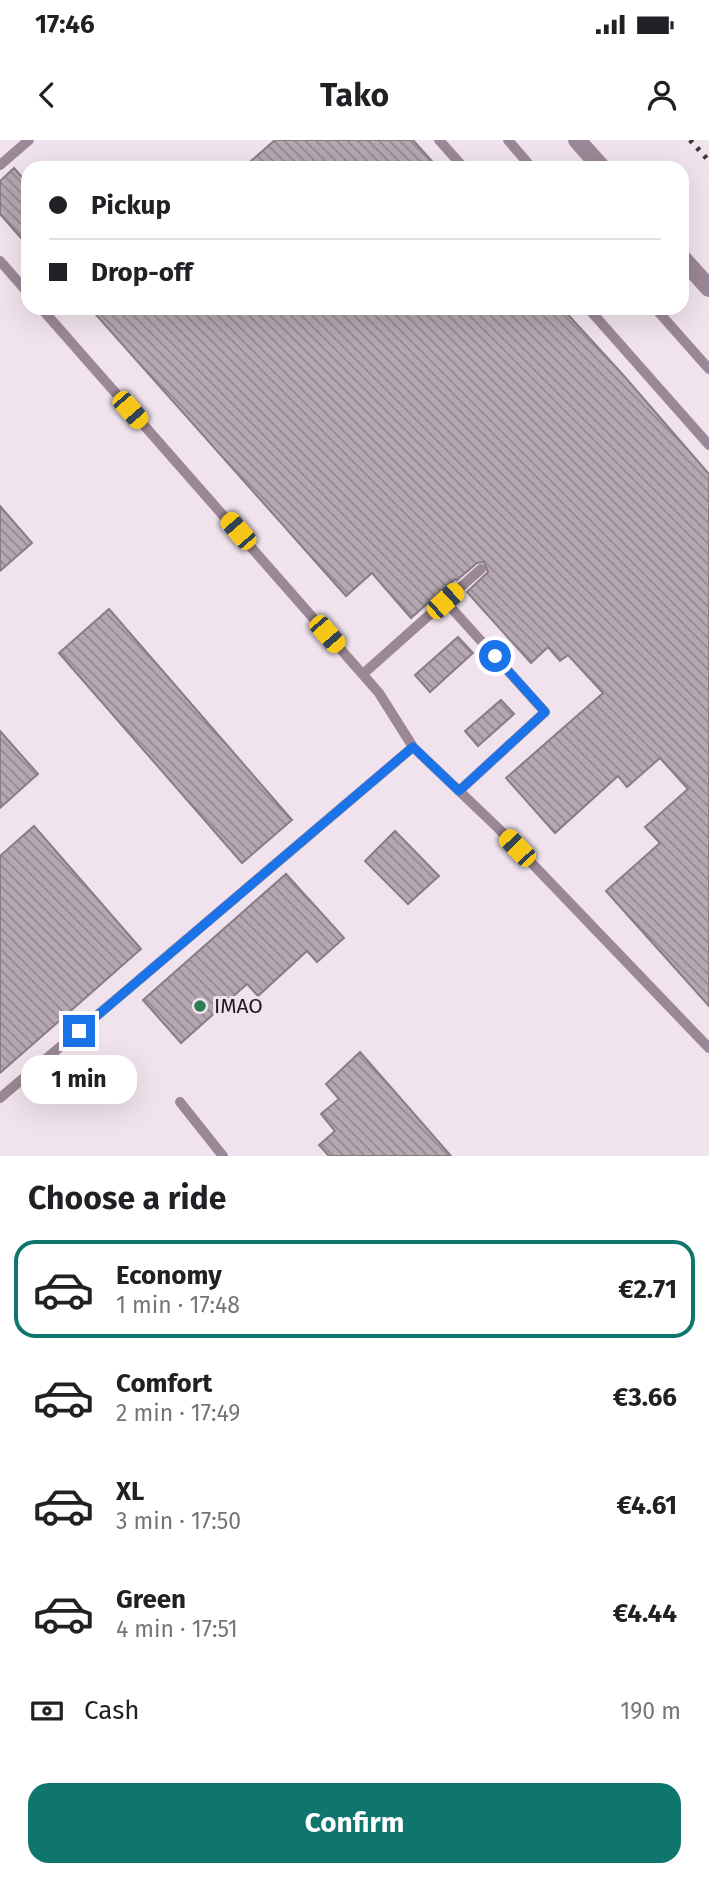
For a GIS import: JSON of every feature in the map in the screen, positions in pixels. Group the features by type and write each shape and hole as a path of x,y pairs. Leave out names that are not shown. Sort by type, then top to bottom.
{"street":[{"path":"577,140 596,161"},
{"path":"689,266 709,288"}],"lane":[{"path":"0,165 29,140"},
{"path":"439,140 458,161"},
{"path":"508,140 526,161"},
{"path":"0,261 21,285"},
{"path":"47,315 363,674 379,693 413,747 709,1048"},
{"path":"594,315 709,445"},
{"path":"661,315 709,369"},
{"path":"363,674 481,569"},
{"path":"445,601 545,712 459,791"},
{"path":"0,1098 413,747"},
{"path":"180,1101 223,1156"}],"building":[{"path":"275,140 413,140 432,161 251,161"},
{"path":"14,168 21,176 21,238 0,214 0,181"},
{"path":"96,315 568,315 624,376 709,474 709,1006 606,891 660,843 645,827 688,789 660,758 627,787 618,776 555,833 506,778 603,693 568,655 560,661 548,647 531,663 467,592 488,572 484,562 477,563 455,579 411,618 372,573 346,596"},
{"path":"0,506 32,543 0,571"},
{"path":"109,609 292,820 242,863 59,653"},
{"path":"458,637 473,653 430,692 415,675"},
{"path":"501,700 514,714 478,746 465,731"},
{"path":"0,731 38,774 0,808"},
{"path":"34,826 141,949 0,1073 0,856"},
{"path":"395,831 439,876 408,904 365,861"},
{"path":"286,874 344,938 317,962 307,951 258,996 247,984 181,1043 143,1000"},
{"path":"360,1052 451,1156 329,1156 319,1145 335,1131 321,1114 339,1099 326,1084"}],"railway":[{"path":"690,140 709,161"}],"place":[{"name":"IMAO","path":"200,1006"}],"route":[{"path":"79,1031 413,747 459,791 478,774 545,712 495,656"}]}
